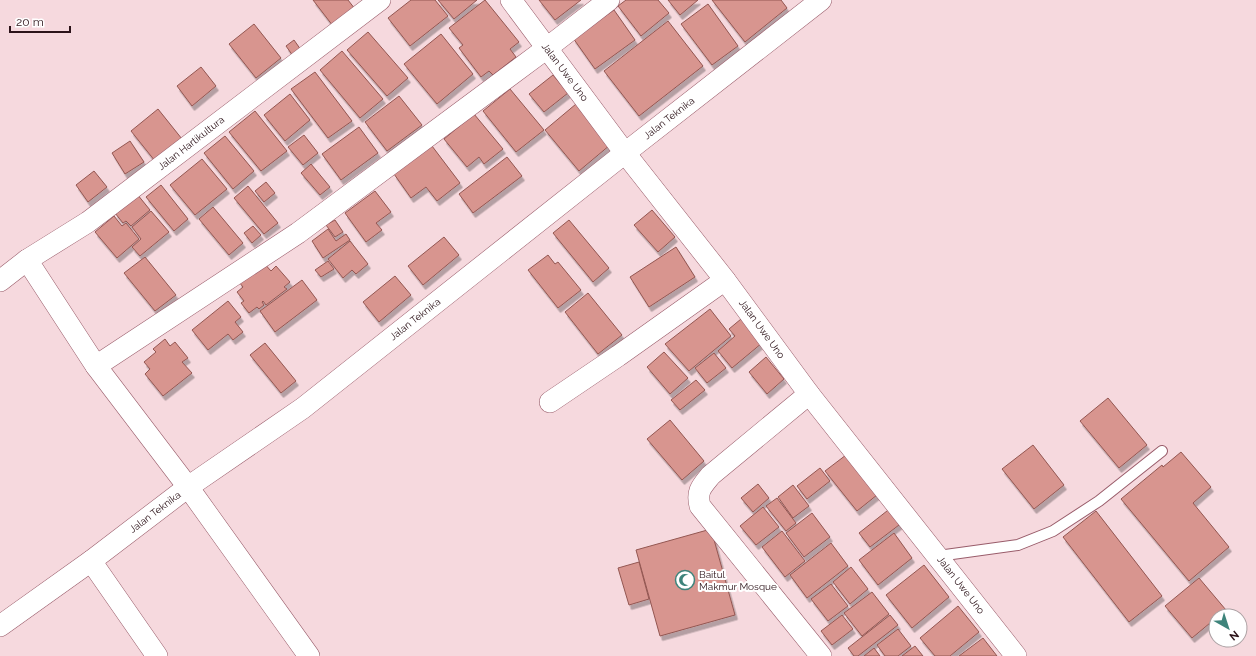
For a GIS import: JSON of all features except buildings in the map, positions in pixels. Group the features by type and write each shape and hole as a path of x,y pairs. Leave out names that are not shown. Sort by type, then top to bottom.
{"street":[{"name":"Jalan Hartikultura","path":"0,281 27,260 88,222 380,0"},
{"name":"Jalan Uwe Uno","path":"511,0 625,153 725,280 809,394 1016,656"},
{"path":"96,366 298,233 610,0"},
{"name":"Jalan Teknika","path":"0,626 90,561 188,487 302,408 821,0"},
{"path":"27,260 96,366 188,487 309,656"},
{"path":"550,402 725,280"},
{"path":"809,394 711,475 699,492 698,499 700,506 821,656"},
{"path":"90,561 157,656"}],"lane":[{"path":"938,556 1018,545 1053,531 1099,501 1162,451"}],"place":[{"name":"Baitul Makmur Mosque","path":"685,580"}]}
